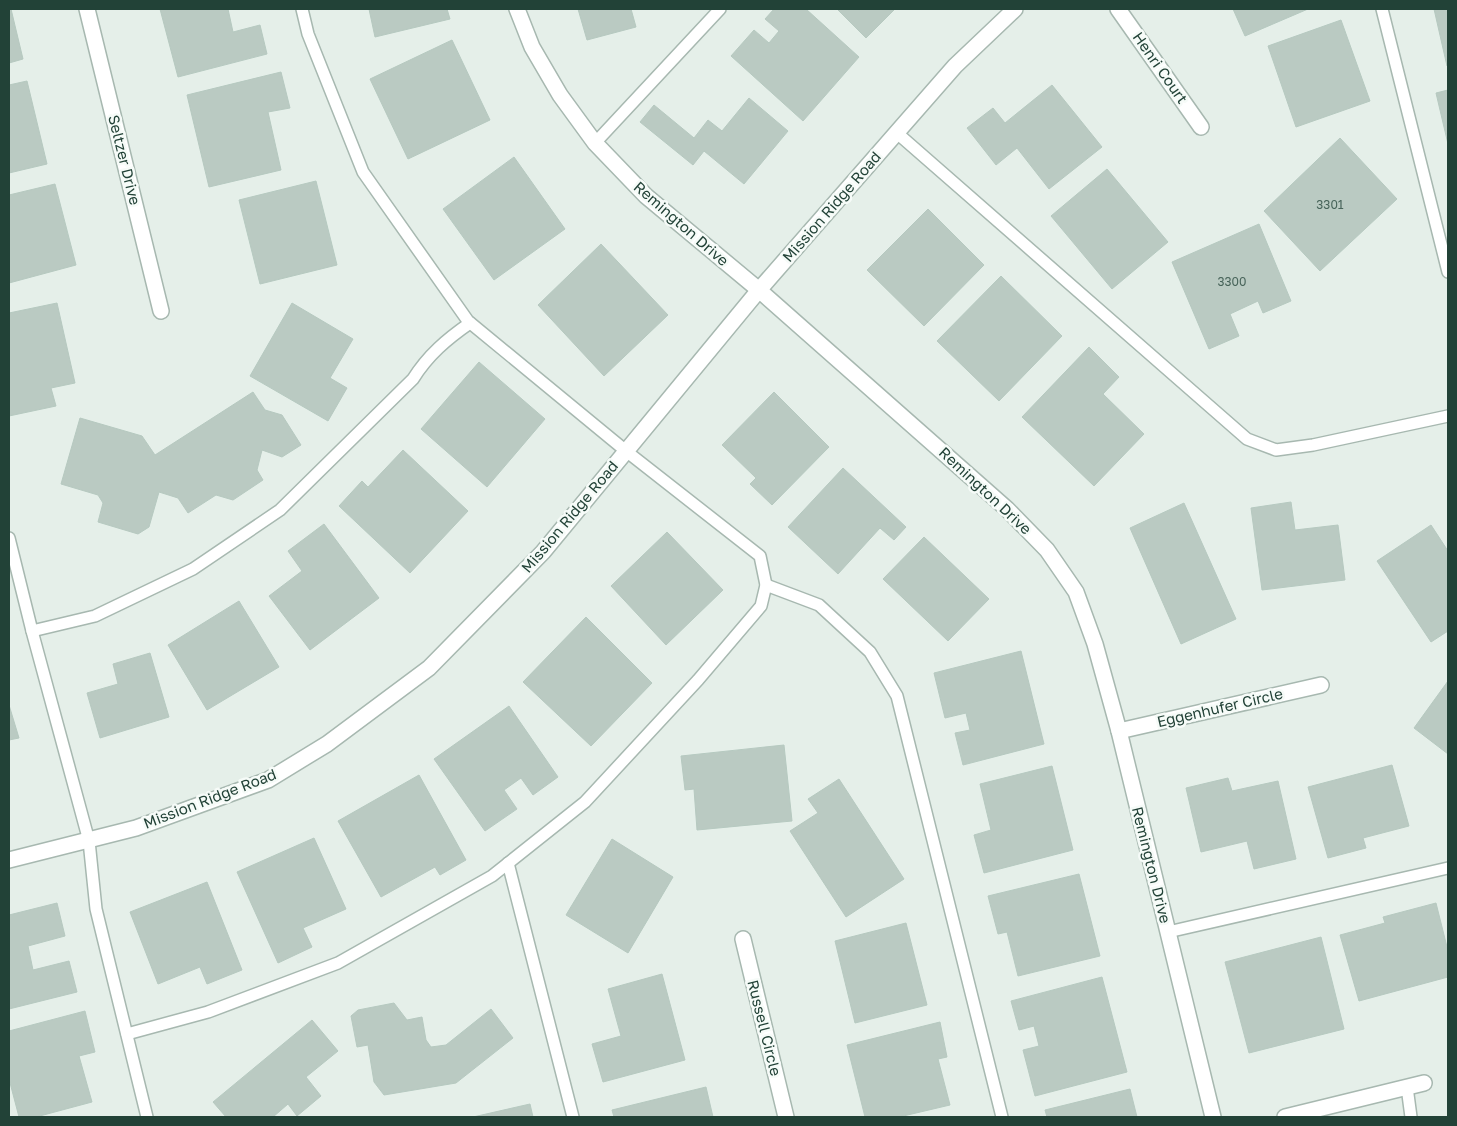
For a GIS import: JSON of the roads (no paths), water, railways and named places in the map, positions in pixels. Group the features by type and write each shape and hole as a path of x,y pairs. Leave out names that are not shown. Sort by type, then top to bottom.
{"street":[{"name":"Seltzer Drive","path":"87,9 161,312"},
{"name":"Remington Drive","path":"517,9 532,47 560,95 595,143 646,196 759,290 1007,509 1047,550 1076,592 1096,644 1119,731 1213,1117"},
{"name":"Mission Ridge Road","path":"9,860 136,828 268,780 327,744 429,668 543,552 759,290 955,66 1015,9"},
{"name":"Henri Court","path":"1118,9 1201,127"},
{"name":"Eggenhufer Circle","path":"1119,731 1321,685"},
{"name":"Russell Circle","path":"742,939 786,1117"},
{"path":"1286,1117 1424,1083"}],"lane":[{"path":"127,1034 208,1012 338,963 492,876 585,802 671,709 761,606 766,586 760,556 626,451 470,323 363,172 308,34 302,9"},
{"path":"595,143 720,9"},
{"path":"1382,9 1448,272"},
{"path":"897,133 1247,440 1276,450 1294,448 1448,416"},
{"path":"32,631 95,616 193,569 280,510 413,379 425,360 437,348 470,323"},
{"path":"9,538 32,631 89,841 96,909 147,1117"},
{"path":"766,586 819,605 870,652 898,696 1002,1117"},
{"path":"508,863 573,1117"},
{"path":"1168,932 1448,868"},
{"path":"1407,1087 1411,1117"}]}
